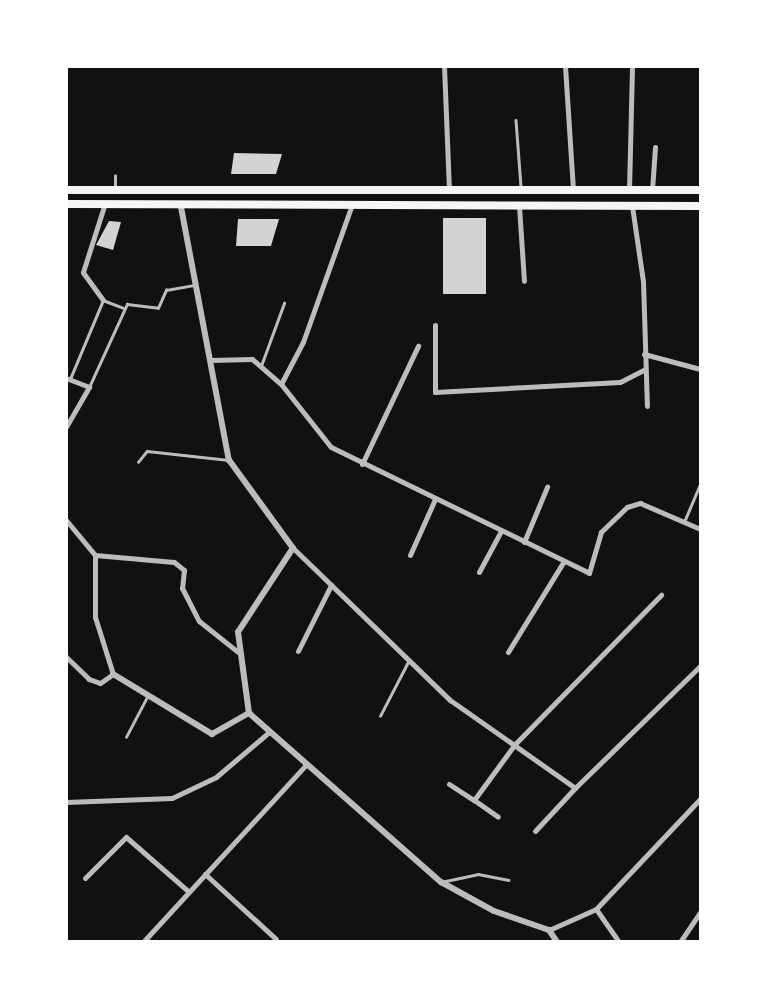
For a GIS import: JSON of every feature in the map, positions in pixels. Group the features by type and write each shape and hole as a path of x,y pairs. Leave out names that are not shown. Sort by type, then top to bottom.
{"main road":[{"path":"66,191 701,190"},
{"path":"115,192 115,206"},
{"path":"66,204 181,207 701,206"}],"street":[{"path":"444,66 449,190"},
{"path":"565,66 573,190"},
{"path":"629,190 632,66"},
{"path":"652,190 655,147"},
{"path":"103,300 83,272 104,206"},
{"path":"519,206 523,281"},
{"path":"632,206 643,281 647,406"},
{"path":"181,207 229,460 293,548 450,700 575,788"},
{"path":"281,384 303,342 351,207"},
{"path":"435,325 435,392 620,382 645,369"},
{"path":"362,464 418,346"},
{"path":"644,354 701,369"},
{"path":"210,360 243,358 261,366 281,384 319,436 362,464 589,573 595,569 601,532 627,507 640,503 701,528"},
{"path":"66,427 89,387 68,379"},
{"path":"524,542 547,487"},
{"path":"410,555 435,499"},
{"path":"66,520 95,555 95,617 113,674 212,734 249,713"},
{"path":"479,572 501,531"},
{"path":"293,548 238,632 238,652 249,713 441,882 494,911 549,930 556,942"},
{"path":"95,555 174,562 184,570 182,588 199,621 238,652"},
{"path":"508,652 564,561"},
{"path":"298,650 331,585"},
{"path":"474,800 515,744 661,596"},
{"path":"66,657 89,679 100,683 113,674"},
{"path":"535,831 575,788 701,666"},
{"path":"66,802 172,797 225,770 268,732"},
{"path":"143,942 306,765"},
{"path":"449,784 498,817"},
{"path":"549,930 596,909 701,799"},
{"path":"85,878 126,837 188,891"},
{"path":"205,874 276,939"},
{"path":"596,909 620,942"},
{"path":"680,942 701,912"}],"lane":[{"path":"516,120 521,190"},
{"path":"115,176 115,192"},
{"path":"89,387 124,308 134,302 158,309 166,290 195,285"},
{"path":"68,379 103,300 124,308"},
{"path":"261,366 284,303"},
{"path":"138,462 147,451 229,460"},
{"path":"684,522 699,486"},
{"path":"380,716 410,659"},
{"path":"126,737 148,694"},
{"path":"441,882 450,875 478,874 508,880"}],"building":[{"path":"234,153 282,154 276,174 231,174"},
{"path":"443,218 486,218 486,294 443,294"},
{"path":"238,219 279,219 271,246 236,246"},
{"path":"109,221 121,222 113,250 96,245"}]}
